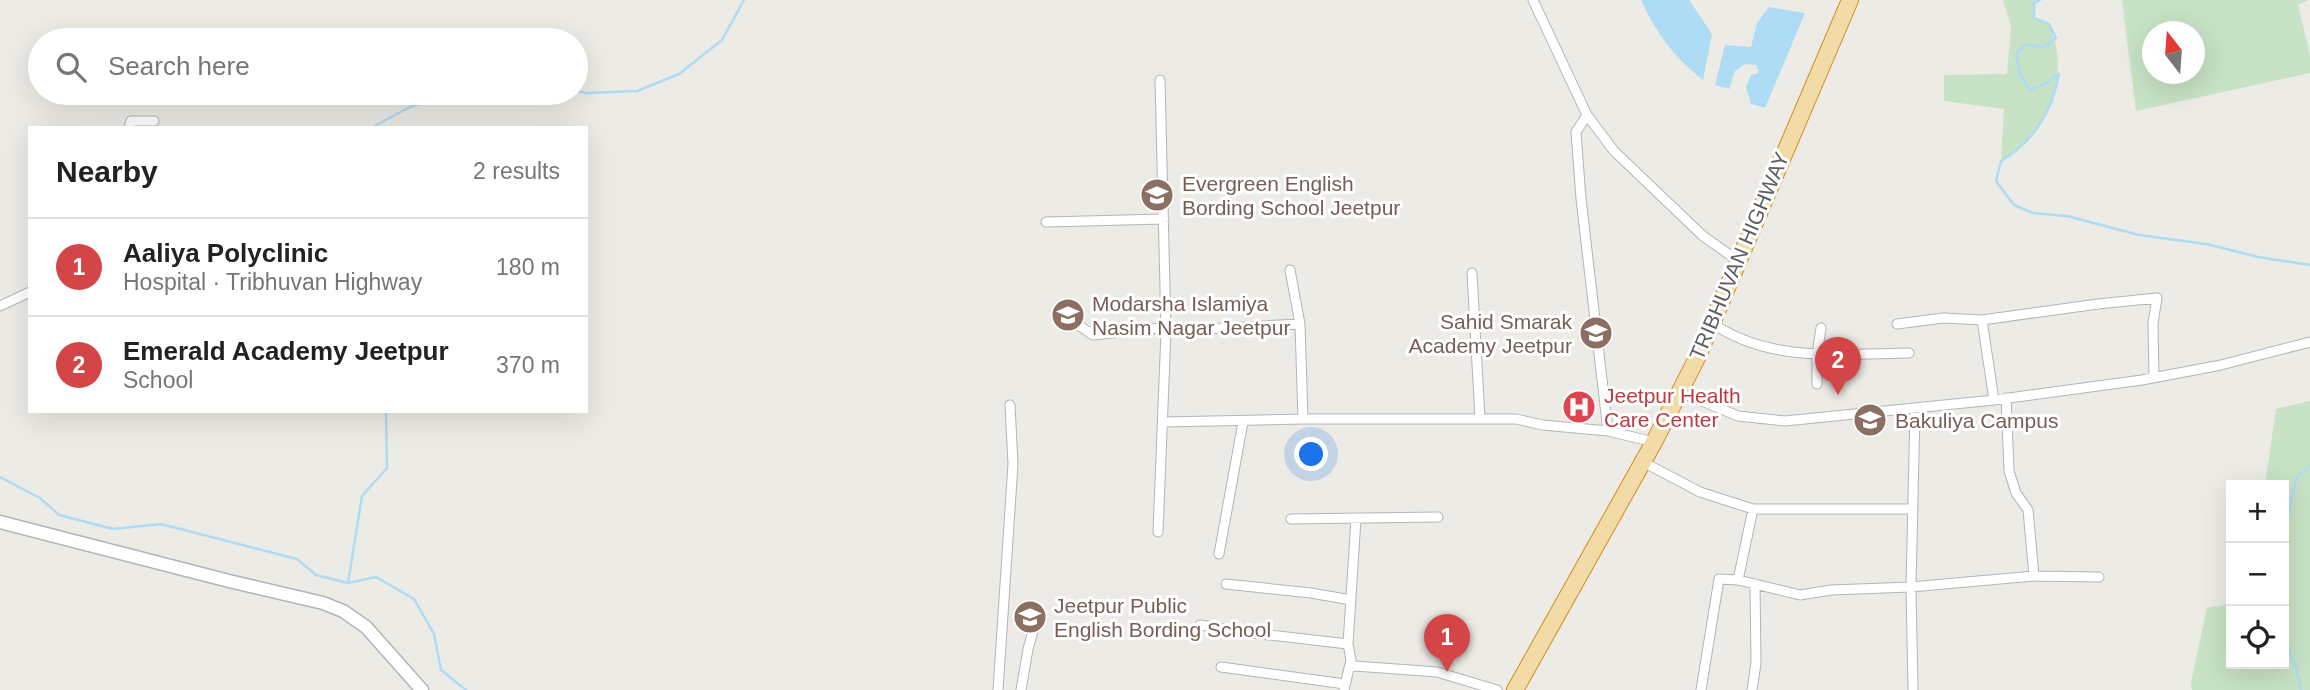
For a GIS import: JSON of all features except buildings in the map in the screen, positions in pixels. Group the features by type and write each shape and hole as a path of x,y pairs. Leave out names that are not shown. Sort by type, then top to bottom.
{"highway":[{"name":"TRIBHUVAN HIGHWAY","path":"1515,690 1680,392 1850,0"}],"street":[{"path":"1533,0 1587,115 1614,150 1703,236 1737,260"},
{"path":"1158,533 1166,331 1160,80"},
{"path":"1587,115 1576,132 1581,199 1608,431"},
{"path":"130,126 131,121 154,121"},
{"path":"1046,222 1164,219"},
{"path":"1290,270 1300,324 1303,419"},
{"path":"1472,273 1480,419"},
{"path":"0,306 28,293"},
{"path":"1897,324 1943,318 1982,320 2098,303 2157,298 2154,378"},
{"path":"1982,320 1994,400"},
{"path":"1074,322 1093,335 1149,328 1166,331 1300,324"},
{"path":"1712,323 1731,336 1762,348 1817,355 1909,353"},
{"path":"1817,384 1821,328"},
{"path":"1680,392 1738,416 1785,421 1994,400 2154,378 2221,365 2310,342"},
{"path":"2006,398 2009,471 2016,492 2028,510 2034,576"},
{"path":"998,690 1013,464 1010,405"},
{"path":"1913,690 1911,587 1915,409"},
{"path":"1163,422 1516,419 1543,425 1608,431 1654,442"},
{"path":"1219,554 1243,422"},
{"path":"1643,462 1700,492 1754,509 1913,509"},
{"path":"1738,580 1754,509"},
{"path":"1291,519 1438,517"},
{"path":"1221,667 1345,687 1351,660 1348,644 1356,519"},
{"path":"0,522 333,607 366,627 422,690"},
{"path":"1701,690 1719,579 1738,580 1800,595 1831,590 1911,587 2034,576 2099,577"},
{"path":"1226,584 1351,600"},
{"path":"1752,690 1756,663 1755,584"},
{"path":"1021,690 1035,624"},
{"path":"1200,625 1348,644"},
{"path":"1349,668 1355,666 1437,672 1497,690"}],"green space":[{"path":"2003,0 2040,0 2034,4 2034,18 2049,24 2056,44 2058,63 2052,102 2043,119 2018,149 2001,161 2004,109 1944,101 1944,75 2007,74 2011,26"},
{"path":"2122,0 2308,0 2298,5 2310,55 2310,73 2136,111"},
{"path":"2310,401 2310,690 2192,690 2191,682 2207,608 2226,605 2226,669 2289,669 2289,480 2266,480 2276,409"}],"water":[{"path":"1641,0 1689,0 1712,34 1703,80 1667,44"},
{"path":"1769,7 1805,13 1765,108 1751,104 1746,87 1751,75 1759,73 1756,65 1745,64 1735,71 1729,89 1715,85 1725,45 1751,47 1757,23"}],"waterway":[{"path":"588,93 637,91 679,74 722,40 744,0"},
{"path":"2040,0 2034,3 2034,18 2049,24 2056,38 2044,47 2027,44 2016,53 2020,75 2030,90 2059,74 2052,100 2040,124 2023,144 2001,161 1996,181 2014,205 2033,213 2067,216 2139,235 2206,244 2258,257 2310,265"},
{"path":"375,126 416,105"},
{"path":"386,413 387,468 362,496 348,583 376,577 414,599 434,634 441,670 466,690"},
{"path":"2289,511 2296,479 2310,465"},
{"path":"0,477 40,498 59,515 113,529 161,524 297,559 316,575 348,583"},
{"path":"2289,652 2295,664 2301,690"}],"place":[{"name":"Evergreen English Bording School Jeetpur","path":"1157,195"},
{"name":"Modarsha Islamiya Nasim Nagar Jeetpur","path":"1068,315"},
{"name":"Sahid Smarak Academy Jeetpur","path":"1596,333"},
{"name":"Emerald Academy Jeetpur","path":"1838,395"},
{"name":"Jeetpur Health Care Center","path":"1579,407"},
{"name":"Bakuliya Campus","path":"1870,420"},
{"name":"Jeetpur Public English Bording School","path":"1030,617"},
{"name":"Aaliya Polyclinic","path":"1447,672"}]}
